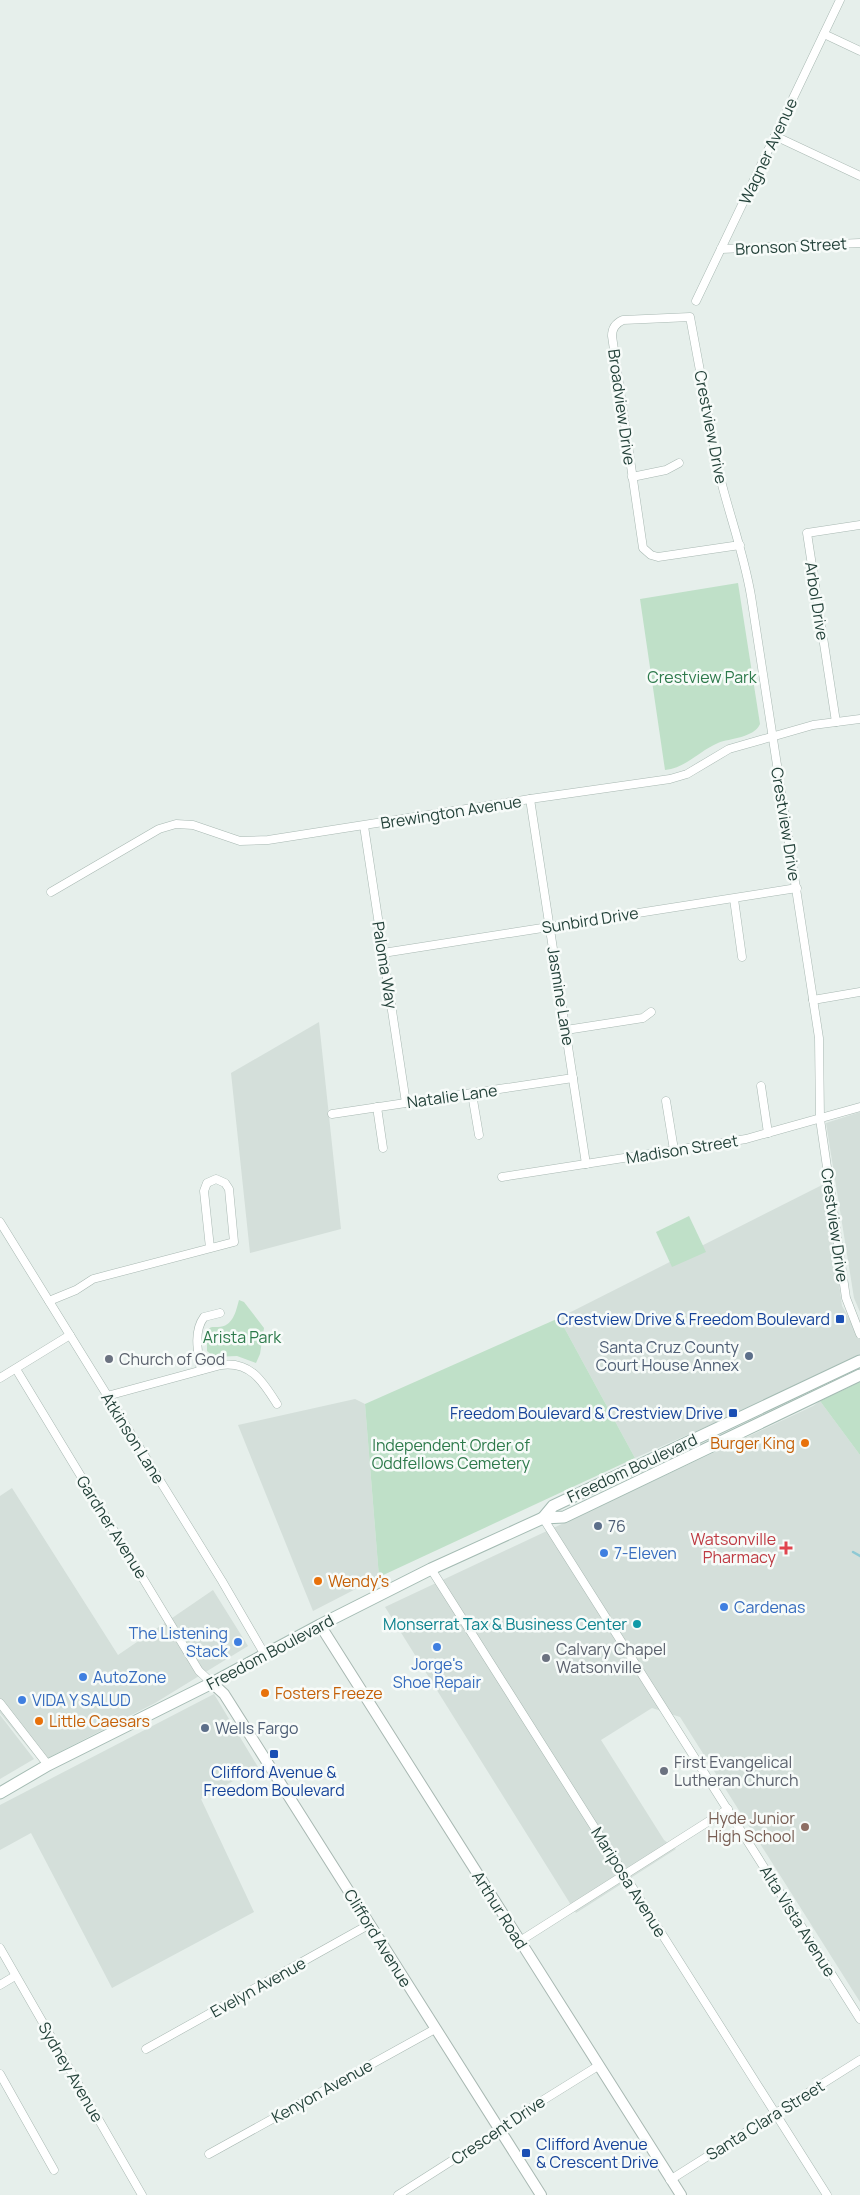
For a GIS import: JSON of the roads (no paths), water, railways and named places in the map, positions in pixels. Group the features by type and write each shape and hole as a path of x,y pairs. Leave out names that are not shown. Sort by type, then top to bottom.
{"main road":[{"name":"Freedom Boulevard","path":"543,1518 553,1506 860,1360"},
{"name":"Freedom Boulevard","path":"0,1793 48,1765 212,1683 320,1625 431,1569 543,1518 564,1517 860,1374"}],"street":[{"name":"Wagner Avenue","path":"696,301 840,0"},
{"path":"824,34 860,51"},
{"path":"775,136 860,176"},
{"name":"Bronson Street","path":"721,249 860,243"},
{"name":"Broadview Drive","path":"690,317 613,322 612,336 642,543 646,557 658,557 740,545"},
{"name":"Crestview Drive","path":"690,317 719,473 747,574 814,1000 819,1038 820,1119 846,1298 860,1334"},
{"path":"632,476 666,470 679,463"},
{"name":"Arbol Drive","path":"836,722 807,533 860,526"},
{"name":"Brewington Avenue","path":"51,892 159,830 176,824 193,825 240,841 294,837 530,799 670,779 694,770 722,752 812,725 860,719"},
{"name":"Jasmine Lane","path":"530,799 586,1164"},
{"name":"Paloma Way","path":"364,826 406,1103"},
{"name":"Sunbird Drive","path":"383,952 797,888"},
{"path":"734,899 742,957"},
{"path":"814,1000 860,992"},
{"path":"566,1030 643,1018 650,1012"},
{"name":"Natalie Lane","path":"332,1114 573,1078"},
{"path":"762,1086 768,1133"},
{"path":"472,1094 479,1135"},
{"path":"666,1101 674,1150"},
{"path":"377,1107 383,1148"},
{"name":"Madison Street","path":"502,1176 729,1142 860,1107"},
{"path":"49,1301 76,1290 93,1279 234,1242 229,1189 223,1181 216,1179 208,1183 204,1191 210,1248"},
{"name":"Atkinson Lane","path":"0,1222 222,1581 265,1655"},
{"path":"201,1370 197,1339 200,1324 204,1317 220,1313"},
{"path":"0,1378 70,1335"},
{"path":"108,1396 227,1364 247,1368 261,1378 278,1404"},
{"name":"Gardner Avenue","path":"16,1369 200,1671 212,1683"},
{"name":"Alta Vista Avenue","path":"543,1518 860,2019"},
{"name":"Mariposa Avenue","path":"431,1569 827,2195"},
{"name":"Arthur Road","path":"320,1625 681,2195"},
{"name":"Clifford Avenue","path":"212,1683 224,1694 541,2195"},
{"path":"0,1703 48,1765"},
{"path":"520,1941 728,1809"},
{"name":"Evelyn Avenue","path":"146,2049 370,1924"},
{"name":"Sydney Avenue","path":"0,1948 142,2195"},
{"path":"0,1985 15,1976"},
{"name":"Kenyon Avenue","path":"209,2154 435,2028"},
{"name":"Santa Clara Street","path":"670,2180 860,2060"},
{"name":"Crescent Drive","path":"398,2195 500,2130 508,2122 598,2066"},
{"path":"0,2074 54,2170"}],"waterway":[{"path":"853,1552 860,1556"}],"place":[{"name":"Crestview Drive & Freedom Boulevard","path":"840,1319"},
{"name":"Santa Cruz County Court House Annex","path":"749,1356"},
{"name":"Church of God","path":"109,1359"},
{"name":"Freedom Boulevard & Crestview Drive","path":"733,1413"},
{"name":"Burger King","path":"805,1443"},
{"name":"76","path":"598,1526"},
{"name":"Watsonville Pharmacy","path":"786,1548"},
{"name":"7-Eleven","path":"604,1553"},
{"name":"Wendy's","path":"318,1581"},
{"name":"Cardenas","path":"724,1607"},
{"name":"Monserrat Tax & Business Center","path":"637,1624"},
{"name":"The Listening Stack","path":"238,1642"},
{"name":"Jorge's Shoe Repair","path":"437,1647"},
{"name":"Calvary Chapel Watsonville","path":"546,1658"},
{"name":"AutoZone","path":"83,1677"},
{"name":"Fosters Freeze","path":"265,1693"},
{"name":"VIDA Y SALUD","path":"22,1700"},
{"name":"Little Caesars","path":"39,1721"},
{"name":"Wells Fargo","path":"205,1728"},
{"name":"Clifford Avenue & Freedom Boulevard","path":"274,1754"},
{"name":"First Evangelical Lutheran Church","path":"664,1771"},
{"name":"Hyde Junior High School","path":"805,1827"},
{"name":"Clifford Avenue & Crescent Drive","path":"526,2153"}],"park label":[{"name":"Crestview Park","path":"702,677"},
{"name":"Arista Park","path":"242,1337"},
{"name":"Independent Order of Oddfellows Cemetery","path":"451,1454"}]}
